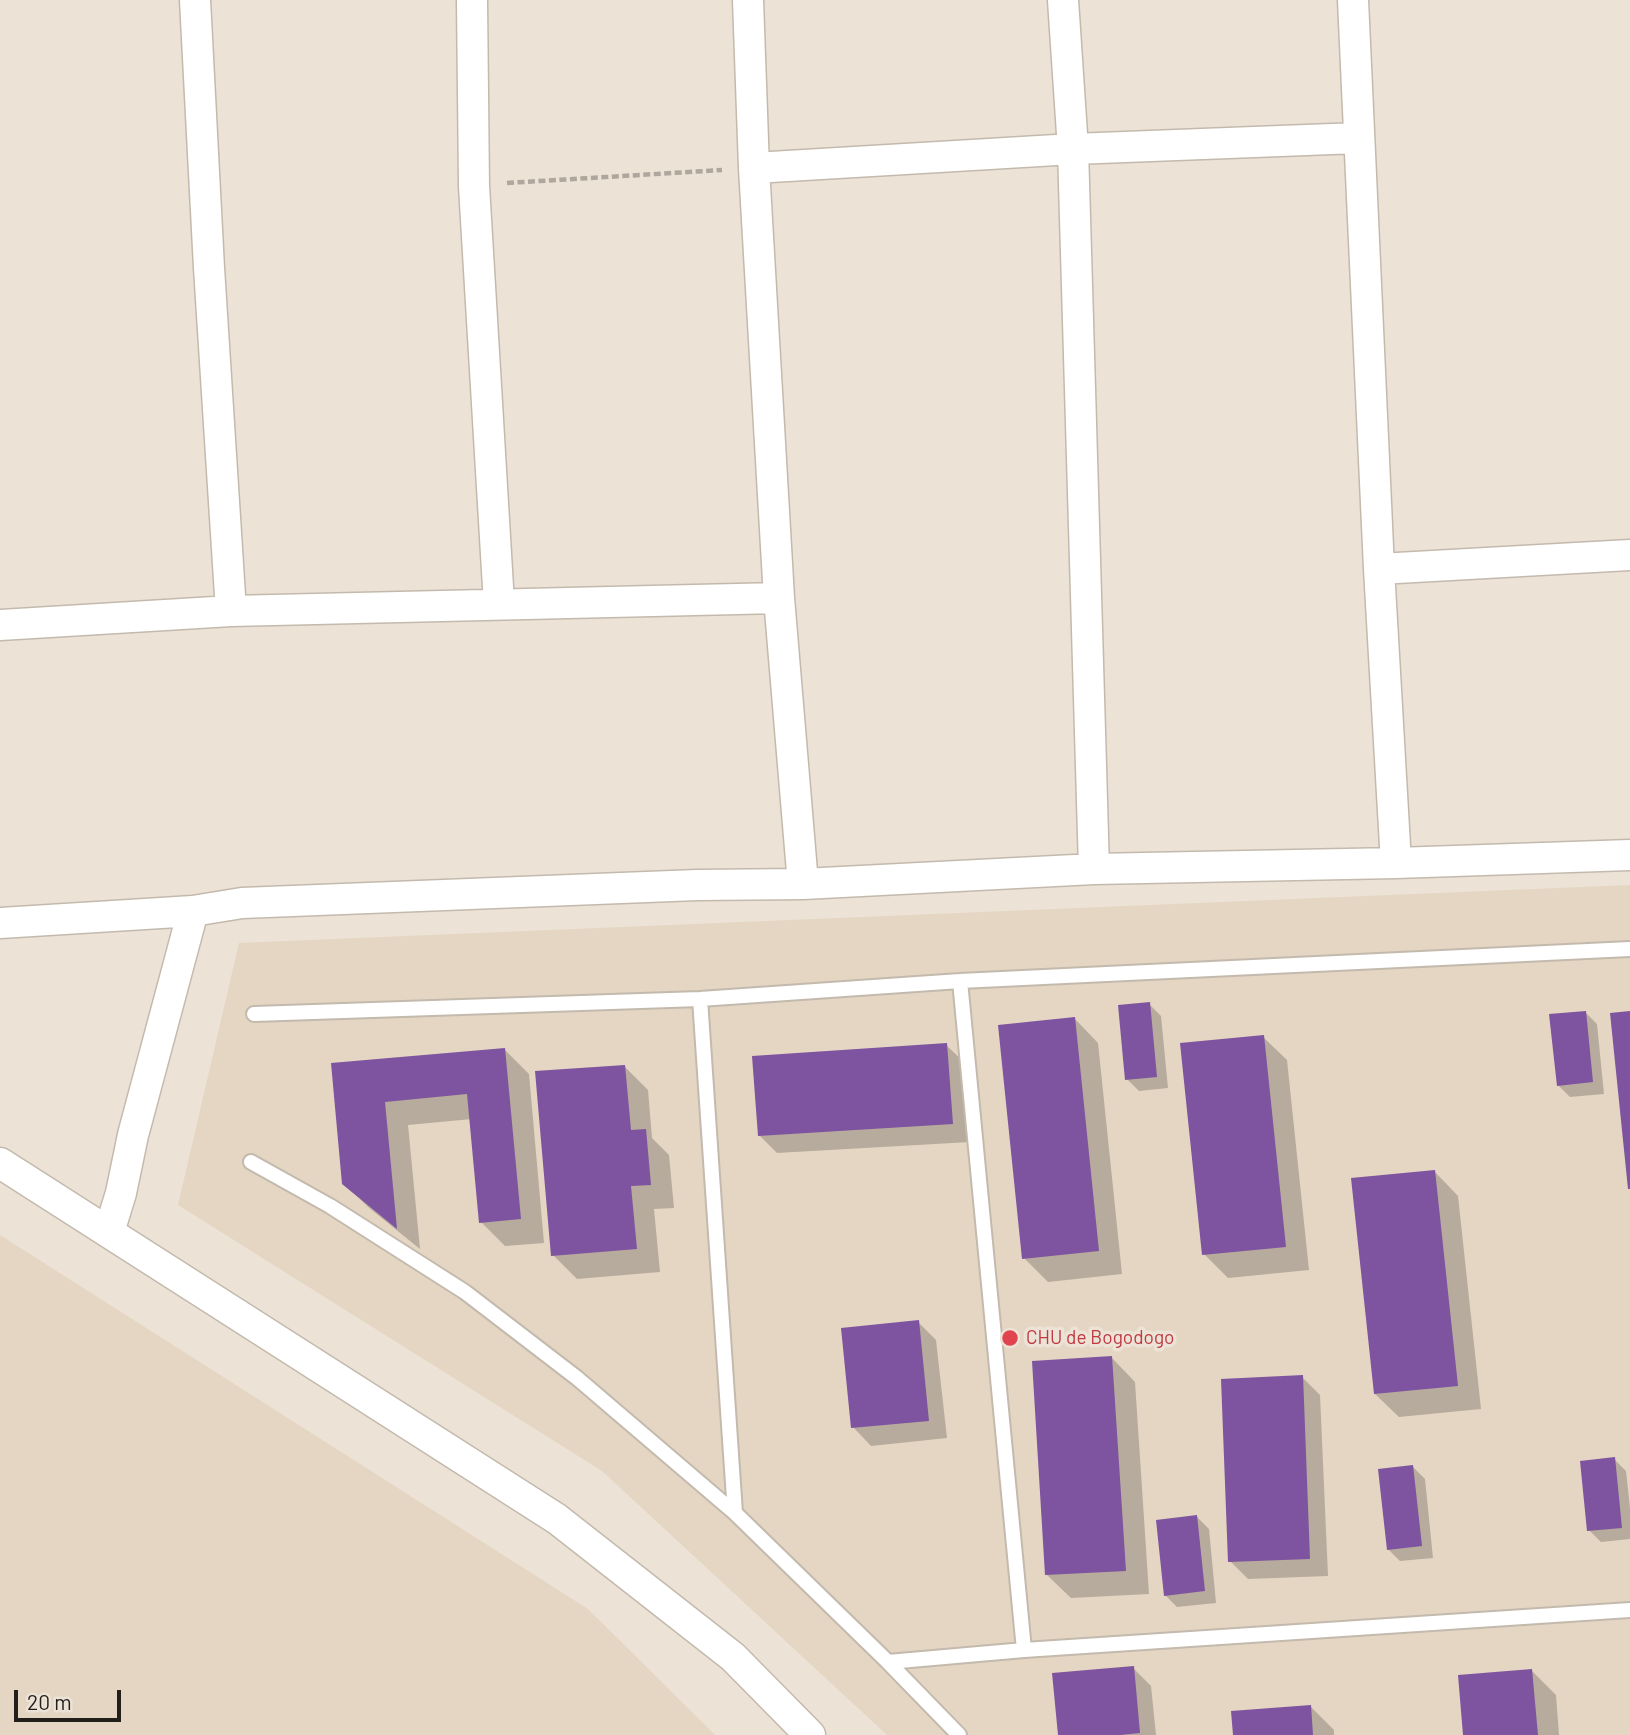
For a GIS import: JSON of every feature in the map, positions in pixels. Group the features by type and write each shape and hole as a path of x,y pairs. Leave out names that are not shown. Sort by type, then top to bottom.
{"street":[{"path":"195,0 231,611"},
{"path":"472,0 474,186 499,604"},
{"path":"748,0 754,168 779,598 803,884"},
{"path":"1063,0 1073,149 1094,869"},
{"path":"1353,0 1379,569 1396,863"},
{"path":"754,168 1073,149 1358,138"},
{"path":"1379,569 1630,555"},
{"path":"0,625 231,611 779,598"},
{"path":"0,923 194,911 242,903 803,884 1094,869 1630,855"},
{"path":"109,1232 194,911"},
{"path":"0,1163 557,1519 733,1657 810,1735"}],"lane":[{"path":"254,1014 700,999 960,981 1630,949"},
{"path":"960,981 1024,1650"},
{"path":"700,999 735,1513"},
{"path":"251,1162 330,1206 466,1292 577,1378 735,1513 959,1735"},
{"path":"888,1662 1024,1650 1630,1610"}],"path":[{"path":"474,186 754,168"}],"shaded area":[{"name":"CHU de Bogodogo","path":"1630,885 1630,1735 887,1735 602,1471 178,1205 239,943"},
{"path":"0,1235 588,1609 715,1735 0,1735"}],"building":[{"path":"1150,1002 1157,1077 1125,1080 1118,1005"},
{"path":"1586,1011 1593,1082 1557,1086 1549,1014"},
{"path":"1630,1011 1630,1189 1628,1189 1610,1013"},
{"path":"1075,1017 1099,1251 1022,1259 998,1025"},
{"path":"1264,1035 1286,1247 1202,1255 1180,1043"},
{"path":"947,1043 953,1124 758,1136 752,1056"},
{"path":"505,1048 521,1219 479,1223 467,1094 385,1102 397,1229 342,1184 331,1063"},
{"path":"625,1065 631,1130 646,1129 651,1185 631,1186 637,1249 551,1256 535,1071"},
{"path":"1435,1170 1458,1386 1374,1394 1351,1178"},
{"path":"919,1320 929,1421 851,1428 841,1328"},
{"path":"1112,1356 1126,1571 1045,1575 1032,1361"},
{"path":"1303,1375 1310,1559 1228,1562 1221,1379"},
{"path":"1615,1457 1622,1528 1587,1531 1580,1461"},
{"path":"1413,1465 1422,1546 1387,1550 1378,1469"},
{"path":"1197,1515 1205,1591 1164,1596 1156,1520"},
{"path":"1134,1666 1140,1733 1058,1735 1052,1673"},
{"path":"1532,1669 1538,1735 1463,1735 1458,1675"},
{"path":"1311,1705 1313,1735 1233,1735 1231,1711"}],"place":[{"name":"CHU de Bogodogo","path":"1010,1338"}]}
